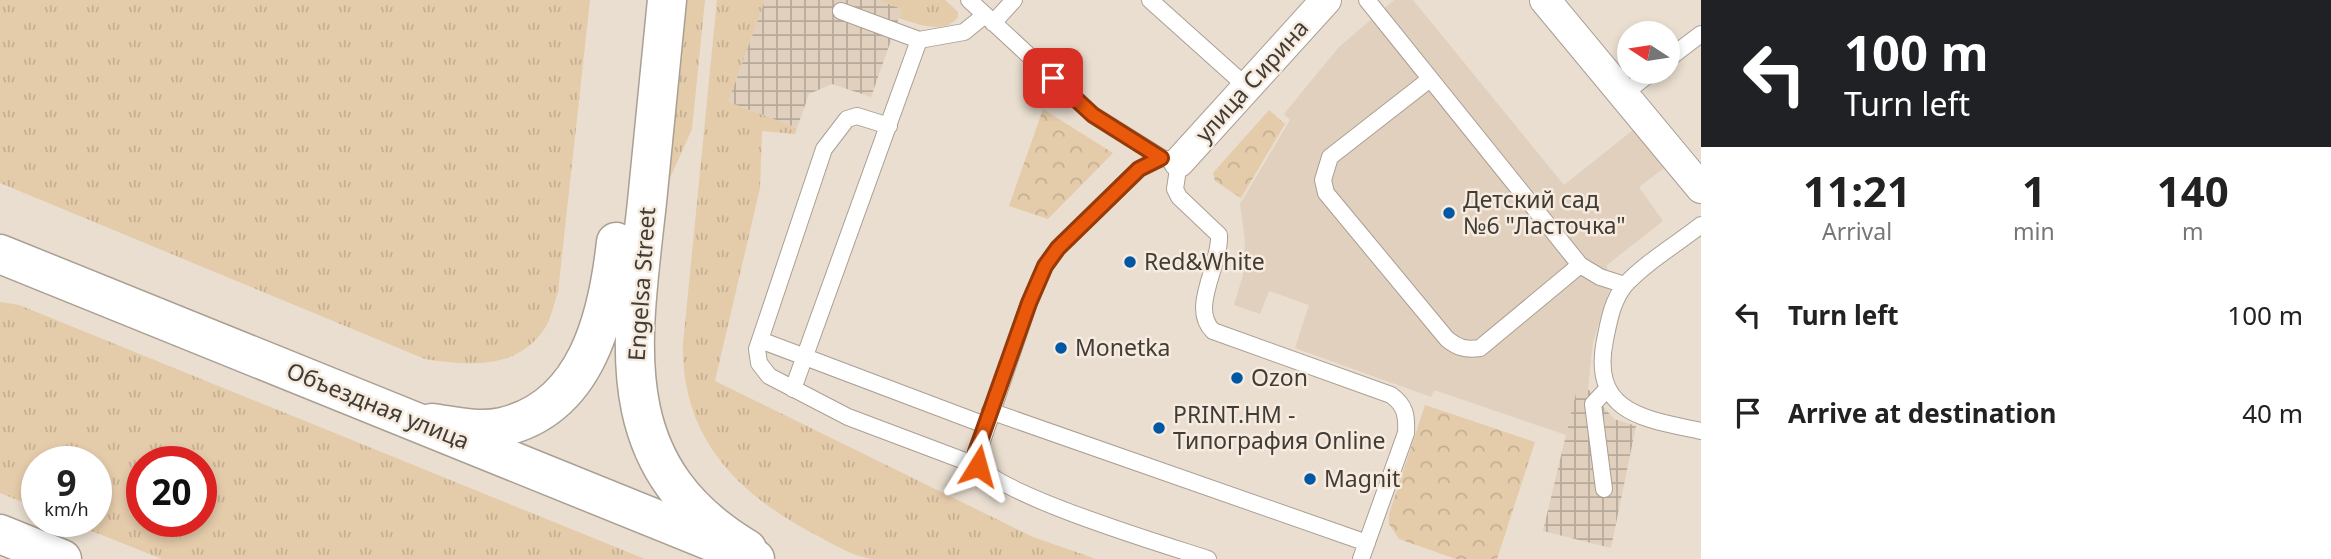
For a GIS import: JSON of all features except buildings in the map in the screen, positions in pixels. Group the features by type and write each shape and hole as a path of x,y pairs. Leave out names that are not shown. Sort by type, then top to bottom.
{"main road":[{"name":"Engelsa Street","path":"410,419 482,429 522,420 564,389 592,351 610,293 641,0"},
{"name":"Engelsa Street","path":"667,0 637,295 637,388 651,444 676,489 728,537 765,559"},
{"name":"Объездная улица","path":"0,254 755,559"},
{"path":"0,278 32,283 170,322"},
{"path":"0,526 56,556"},
{"path":"0,534 56,556"}],"street":[{"name":"улица Сирина","path":"1170,160 1247,87 1326,0"},
{"path":"1545,0 1698,178"}],"lane":[{"path":"968,0 1093,115 1170,160 1179,197 1219,235 1218,259 1204,303 1206,325 1213,331 1391,395 1401,402 1407,417 1406,433 1361,559"},
{"path":"841,11 919,40 964,32 989,19 1014,0"},
{"path":"1150,0 1247,87"},
{"path":"1367,0 1580,265 1600,277 1625,285"},
{"path":"1680,50 1701,34"},
{"path":"793,388 919,40"},
{"path":"1430,79 1330,157 1322,180 1326,193 1447,339 1469,350 1480,348 1580,265"},
{"path":"1625,93 1636,84"},
{"path":"889,126 857,116 847,119 824,149 760,340 759,363 769,376 793,388 869,425 978,466 1033,499 1208,559"},
{"path":"978,466 976,452 1045,266 1058,248 1139,169 1170,160"},
{"path":"1701,225 1625,285 1610,317 1602,354 1602,370 1608,387 1625,410 1637,417 1701,431"},
{"path":"760,340 1367,543"},
{"path":"1604,489 1593,404 1608,387"}],"shaded area":[{"path":"765,0 878,0 902,9 871,97 832,84 809,94 797,128 728,102"},
{"name":"Детский сад №6 \"Ласточка\"","path":"1394,0 1413,0 1564,185 1633,130 1664,168 1639,187 1663,221 1607,265 1609,291 1593,342 1588,389 1576,393 1566,435 1434,390 1431,397 1295,348 1309,305 1269,291 1260,314 1234,305 1243,275 1245,240 1240,204 1290,120 1284,114 1339,47"},
{"path":"1588,389 1614,419 1636,426 1611,548 1543,531 1576,393"}],"green space":[{"path":"0,0 590,0 558,292 545,328 534,342 521,352 491,362 458,363 425,359 0,183"},
{"path":"686,0 705,0 692,129 666,187"},
{"path":"717,0 765,0 728,102 797,128 795,134 762,131 760,188 715,381 1033,537 1096,559 865,558 844,550 789,520 740,482 720,460 704,435 692,408 685,378 683,344"},
{"path":"878,0 945,0 958,12 958,17 946,26 922,25 899,18 902,9"},
{"path":"1043,109 1113,153 1048,219 1009,206"},
{"path":"1269,110 1285,124 1241,198 1215,181 1213,173"},
{"path":"0,302 19,305 645,559 162,559 107,537 112,537 112,446 21,446 21,502 0,493"},
{"path":"1425,405 1535,442 1497,559 1456,559 1399,539 1389,524 1389,514"}],"place":[{"name":"Детский сад №6 \"Ласточка\"","path":"1449,213"},
{"name":"Red&White","path":"1130,262"},
{"name":"Monetka","path":"1061,348"},
{"name":"Ozon","path":"1237,378"},
{"name":"PRINT.HM - Типография Online","path":"1159,428"},
{"name":"Magnit","path":"1310,479"}],"route":[{"path":"978,466 976,452 1029,303 1045,266 1058,248 1139,169 1161,158 1093,115 1053,78"}]}
